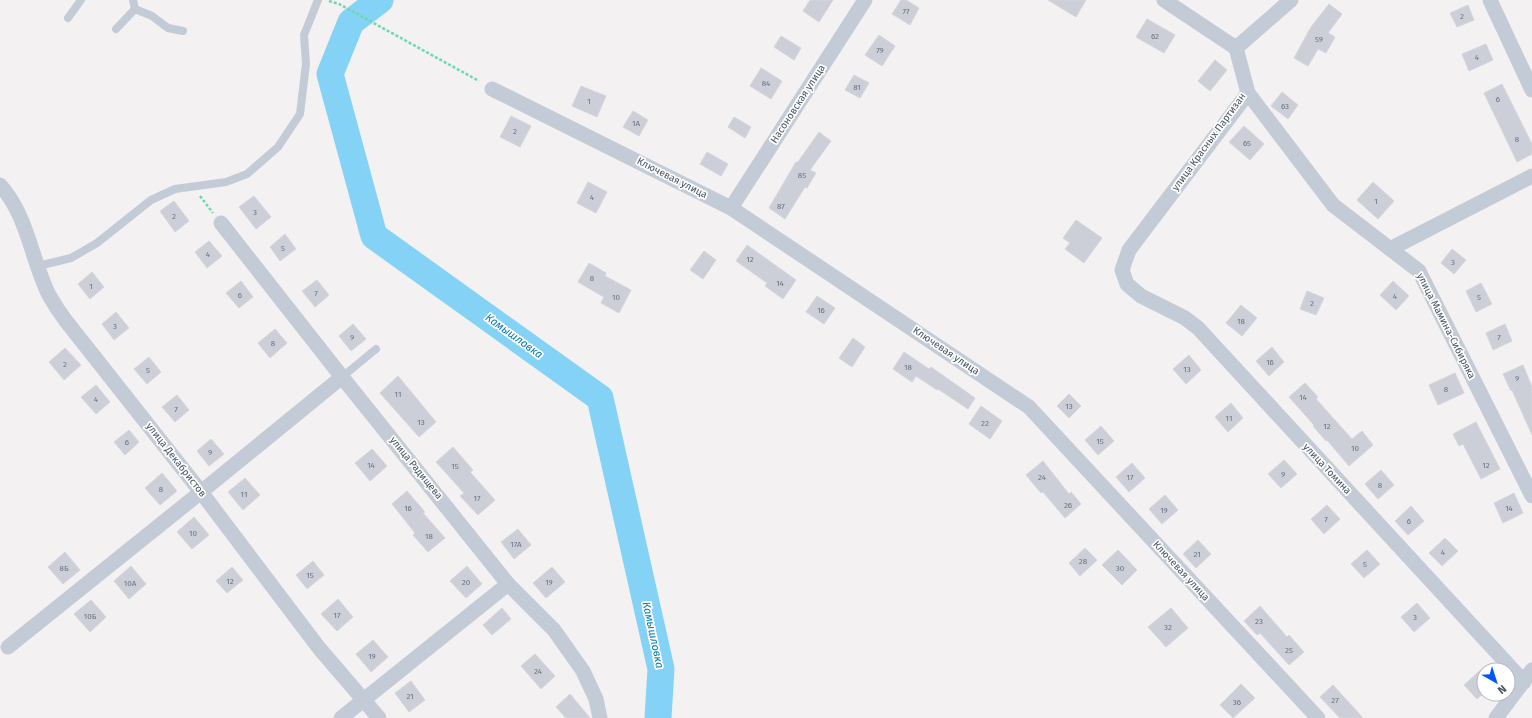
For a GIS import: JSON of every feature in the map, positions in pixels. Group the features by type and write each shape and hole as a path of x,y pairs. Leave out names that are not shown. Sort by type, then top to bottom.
{"street":[{"name":"Насоновская улица","path":"731,208 865,0"},
{"path":"1164,0 1236,48 1291,0"},
{"path":"1490,0 1532,90"},
{"name":"улица Красных Партизан","path":"1122,270 1129,250 1248,93 1236,48"},
{"name":"Ключевая улица","path":"492,89 731,208 1029,407 1318,718"},
{"name":"улица Мамина-Сибиряка","path":"1248,93 1333,205 1419,271 1532,496"},
{"path":"1390,249 1532,176"},
{"name":"улица Декабристов","path":"0,185 11,199 22,218 49,295 66,321 202,492 319,648 379,718"},
{"name":"улица Радищева","path":"221,222 342,377 508,584 554,630 583,670 596,699 600,718"},
{"name":"улица Томина","path":"1122,270 1127,284 1141,296 1186,318 1198,328 1528,676"},
{"path":"8,647 202,492 342,377"},
{"path":"341,718 508,584"},
{"path":"1496,718 1528,676"}],"lane":[{"path":"68,18 81,0"},
{"path":"133,0 135,9"},
{"path":"38,266 71,258 97,243 151,200 175,190 226,182 247,174 278,147 300,114 306,64 304,35 318,0"},
{"path":"116,29 135,9"},
{"path":"135,9 152,16 168,28 183,31"},
{"path":"342,377 376,349"}],"path":[{"path":"327,0 339,4 417,46 492,89"},
{"path":"193,187 221,222"}],"building":[{"path":"810,0 833,0 819,22 803,11"},
{"path":"901,0 906,0 919,8 910,25 892,14"},
{"path":"1048,0 1086,0 1076,17"},
{"path":"1329,4 1342,14 1328,33 1335,37 1326,53 1318,49 1308,66 1294,58 1311,27"},
{"path":"1468,5 1474,20 1457,27 1450,13"},
{"path":"1147,19 1175,35 1164,53 1136,37"},
{"path":"879,35 895,46 882,66 865,55"},
{"path":"781,36 801,48 794,60 774,47"},
{"path":"1486,44 1493,60 1469,71 1462,54"},
{"path":"1215,60 1227,70 1210,91 1198,81"},
{"path":"761,68 782,81 771,99 750,86"},
{"path":"854,75 869,83 860,98 845,90"},
{"path":"1502,84 1532,144 1532,154 1517,162 1484,93"},
{"path":"581,86 606,96 597,117 572,106"},
{"path":"1282,92 1298,105 1288,119 1271,106"},
{"path":"633,111 648,120 639,136 623,127"},
{"path":"511,116 531,126 520,147 500,137"},
{"path":"734,117 751,127 745,138 728,127"},
{"path":"1244,126 1264,144 1250,160 1229,142"},
{"path":"819,132 831,141 810,170 816,173 807,188 805,187 785,219 769,208 796,162 798,162"},
{"path":"707,152 728,164 721,176 700,164"},
{"path":"588,182 607,192 596,213 577,203"},
{"path":"1373,182 1394,201 1378,219 1357,200"},
{"path":"254,196 271,217 256,229 239,207"},
{"path":"174,201 189,221 175,232 160,211"},
{"path":"1076,220 1102,238 1084,263 1065,249 1070,243 1063,238"},
{"path":"285,234 296,249 280,261 270,247"},
{"path":"209,241 222,256 207,268 195,252"},
{"path":"747,245 796,280 783,299 765,286 767,283 736,261"},
{"path":"1452,249 1466,260 1454,274 1441,263"},
{"path":"704,251 716,260 703,279 690,270"},
{"path":"589,263 606,273 605,276 631,290 619,313 601,303 604,297 578,282"},
{"path":"92,272 104,287 90,299 78,284"},
{"path":"317,280 329,295 315,307 302,291"},
{"path":"241,281 253,297 239,308 226,293"},
{"path":"1393,281 1409,296 1396,310 1380,295"},
{"path":"1481,283 1492,304 1476,312 1466,291"},
{"path":"1307,291 1324,298 1316,315 1300,309"},
{"path":"817,296 835,308 824,324 806,312"},
{"path":"1241,305 1257,318 1242,336 1226,323"},
{"path":"116,312 129,328 114,340 102,324"},
{"path":"353,324 366,339 351,351 339,336"},
{"path":"1505,324 1512,341 1493,350 1486,333"},
{"path":"275,329 287,343 270,358 258,343"},
{"path":"853,338 865,347 852,367 839,358"},
{"path":"1272,347 1284,362 1269,376 1256,361"},
{"path":"65,348 81,365 64,380 49,362"},
{"path":"904,352 929,369 931,367 975,398 968,409 916,376 912,382 893,369"},
{"path":"1189,355 1201,370 1186,384 1173,369"},
{"path":"149,357 161,372 147,384 134,369"},
{"path":"1523,365 1532,387 1532,435 1512,390 1511,391 1503,374"},
{"path":"1455,373 1464,393 1438,405 1429,385"},
{"path":"398,376 436,422 419,437 380,393"},
{"path":"1305,383 1318,397 1316,399 1352,439 1362,431 1373,445 1349,466 1289,397"},
{"path":"96,385 110,402 96,414 81,397"},
{"path":"1069,394 1081,406 1069,418 1057,406"},
{"path":"177,395 189,410 175,422 162,407"},
{"path":"1231,403 1243,418 1228,432 1215,417"},
{"path":"981,406 1002,421 990,439 969,424"},
{"path":"1476,422 1500,469 1481,479 1463,444 1459,446 1453,434"},
{"path":"1101,426 1114,441 1098,455 1085,440"},
{"path":"129,430 139,442 125,455 114,442"},
{"path":"211,439 224,454 209,466 197,451"},
{"path":"453,447 473,470 470,472 495,500 478,515 460,496 464,493 436,462"},
{"path":"372,449 387,466 370,481 355,463"},
{"path":"1284,460 1297,474 1281,488 1268,474"},
{"path":"1043,461 1069,494 1071,492 1081,504 1065,518 1026,475"},
{"path":"1132,463 1145,478 1129,492 1116,477"},
{"path":"1381,470 1394,485 1378,499 1365,484"},
{"path":"162,473 177,491 160,505 145,488"},
{"path":"245,478 260,495 243,510 228,492"},
{"path":"407,491 425,512 423,513 445,538 428,552 413,535 415,533 392,504"},
{"path":"1514,493 1523,513 1503,523 1494,503"},
{"path":"1165,495 1178,510 1162,524 1149,509"},
{"path":"1327,505 1340,519 1324,534 1311,519"},
{"path":"1411,506 1424,521 1408,535 1395,521"},
{"path":"194,517 209,535 192,549 177,532"},
{"path":"518,529 531,545 514,559 501,542"},
{"path":"1445,538 1458,551 1442,566 1429,553"},
{"path":"1198,540 1211,554 1196,568 1183,554"},
{"path":"1085,548 1097,560 1080,576 1069,563"},
{"path":"1118,550 1137,570 1122,585 1102,565"},
{"path":"1367,550 1380,564 1364,578 1351,564"},
{"path":"65,552 80,570 63,584 48,567"},
{"path":"313,561 324,575 307,589 296,575"},
{"path":"131,566 146,584 129,599 114,581"},
{"path":"467,566 482,584 466,598 450,581"},
{"path":"232,567 243,580 227,593 216,581"},
{"path":"552,567 565,582 546,598 533,583"},
{"path":"338,599 353,617 337,631 321,614"},
{"path":"91,600 106,617 90,632 74,614"},
{"path":"1417,603 1430,618 1414,632 1401,617"},
{"path":"1260,606 1287,637 1289,635 1304,652 1289,665 1260,633 1257,635 1244,621"},
{"path":"502,608 511,619 492,635 483,625"},
{"path":"1171,608 1188,628 1166,647 1148,627"},
{"path":"373,640 388,657 371,672 356,654"},
{"path":"535,654 555,676 541,689 521,666"},
{"path":"1476,674 1476,698 1464,685"},
{"path":"411,681 425,700 409,712 395,693"},
{"path":"1241,684 1255,698 1233,718 1220,705"},
{"path":"1333,685 1363,718 1340,718 1320,697"},
{"path":"570,694 590,718 566,718 556,707"}],"waterway":[{"name":"Камышловка","path":"380,0 351,22 330,74 374,236 600,398 661,669 658,718"}]}
